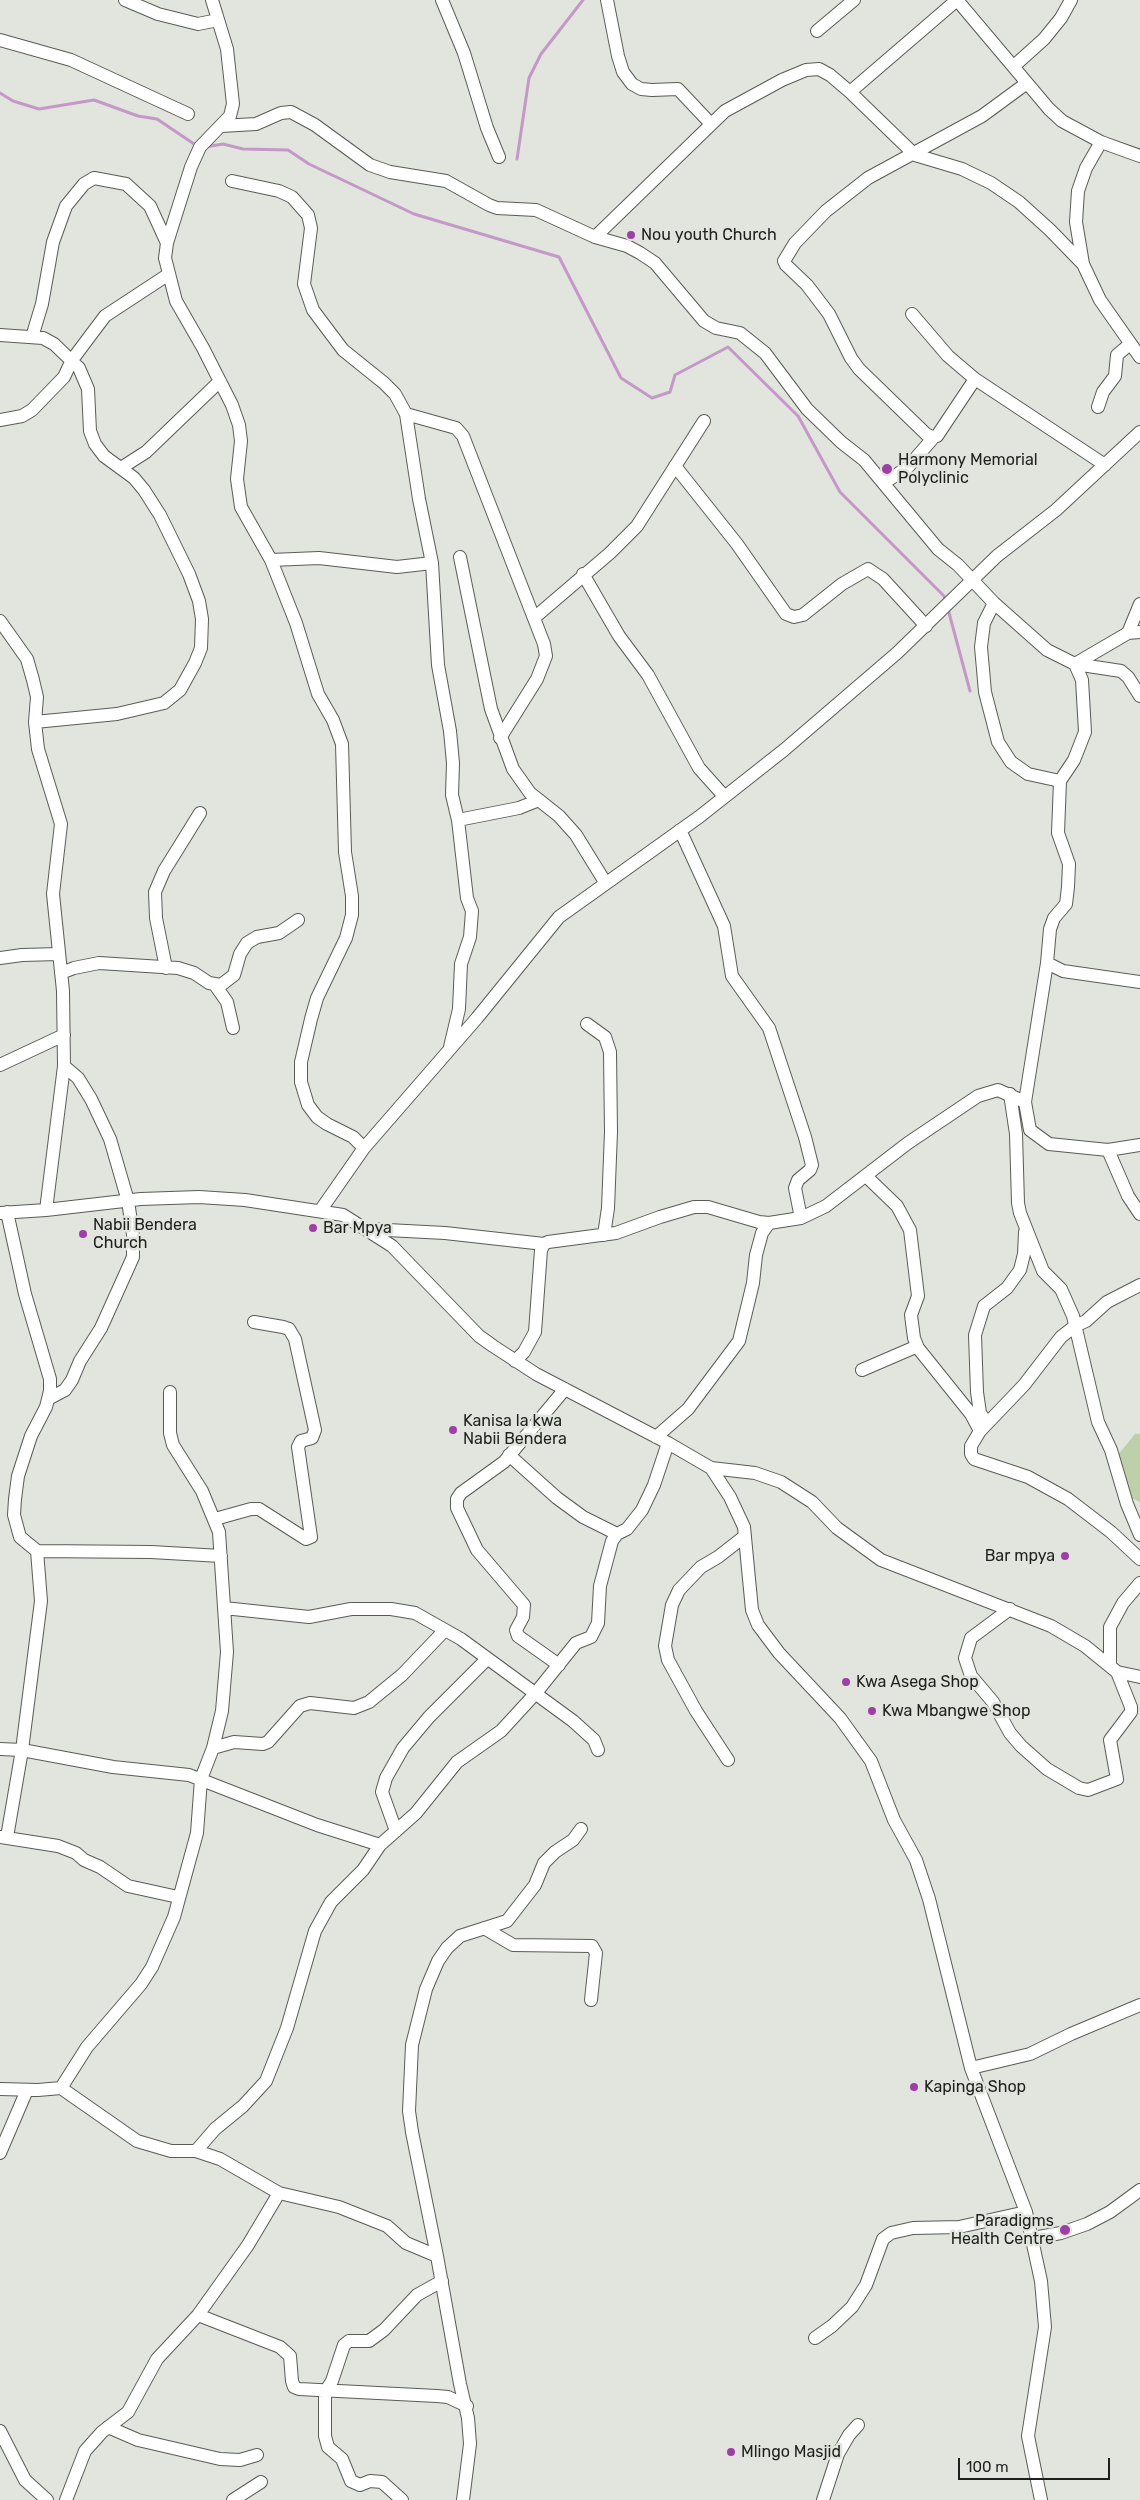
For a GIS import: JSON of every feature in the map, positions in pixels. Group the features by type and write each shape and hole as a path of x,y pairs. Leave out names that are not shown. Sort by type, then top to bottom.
{"street":[{"path":"125,0 158,14 198,24 218,20"},
{"path":"212,0 227,49 232,89 230,116 200,147 191,167 167,243 165,258 181,312 220,381 239,425 241,441 237,479 240,507 271,560 296,623 318,694 333,720 342,744 345,852 352,896 352,915 346,938 317,998 301,1062 301,1082 308,1105 317,1117 353,1137 364,1148"},
{"path":"442,0 464,53 487,128 499,157"},
{"path":"607,0 618,56 623,72 632,84 641,89 678,89 711,124"},
{"path":"817,31 854,0"},
{"path":"850,92 957,0 1027,83 1062,121 1101,142 1140,156"},
{"path":"1014,66 1044,40 1062,18 1072,0"},
{"path":"0,40 71,60 188,114"},
{"path":"595,237 711,124 746,98 806,70 820,69 850,92 915,155 962,169 991,183 1019,202 1083,264"},
{"path":"934,437 926,434 859,369 851,358 829,314 784,261 795,244 826,211 880,171 915,155 982,116 1027,83"},
{"path":"221,126 256,124 282,113 291,112 315,125 370,165 390,172 446,181 497,208 536,210 595,237 621,243 640,253 655,264 704,321 716,328 740,333 765,352 807,409 841,442 864,460 938,549 972,579 994,603 1047,650 1075,664 1121,671 1128,677 1140,696"},
{"path":"1101,142 1086,168 1078,191 1076,222 1083,264 1100,300 1140,357"},
{"path":"32,337 42,304 53,242 66,206 84,184 94,178 126,184 150,206 167,243"},
{"path":"232,181 279,191 292,197 308,215 311,228 304,284 313,310 343,350 395,394 406,414 419,499 432,563 438,665 450,731 453,762 452,795 458,820 467,898 472,920 470,937 461,964 459,1009 450,1049"},
{"path":"0,420 22,416 32,410 64,377 72,360 106,316 169,274"},
{"path":"912,314 948,356 975,379 1105,465"},
{"path":"0,335 32,337 54,344 72,360 86,380 90,430 95,444 104,456 121,468 144,490 160,515 189,574 199,601 202,619 201,648 180,690 164,703 124,713 35,722"},
{"path":"1098,407 1103,392 1115,376 1117,356 1130,344"},
{"path":"884,483 908,467 934,437 975,379"},
{"path":"121,468 146,452 220,381"},
{"path":"406,414 456,428 463,436 544,644 546,656 527,697 500,738"},
{"path":"534,618 583,574 610,553 637,526 704,421"},
{"path":"320,1211 364,1148 450,1049 552,925 572,906 680,830 784,750 926,626 997,556 1056,510 1140,432"},
{"path":"676,466 737,544 786,614 794,617 803,615 842,584 868,568 883,579 926,626"},
{"path":"460,557 488,694 500,738 519,780 530,793 559,816 576,835 605,882"},
{"path":"271,560 319,558 397,567 432,563"},
{"path":"583,574 619,636 648,675 699,768 724,796"},
{"path":"994,603 984,623 981,647 986,692 998,742 1011,762 1028,774 1060,781"},
{"path":"1075,664 1134,632 1140,604"},
{"path":"0,621 27,659 37,697 35,722 42,766 61,824 53,894 61,973 64,1066 46,1210"},
{"path":"1075,664 1082,680 1085,732 1074,760 1060,781 1058,833 1070,871 1066,904 1054,918 1050,929 1048,963 1025,1102 1030,1130 1049,1144 1108,1150 1140,1145"},
{"path":"458,820 519,808 539,800"},
{"path":"166,968 156,918 156,892 164,870 200,813"},
{"path":"680,830 724,926 732,976 769,1028 805,1137 812,1165 810,1170 798,1180 795,1188 801,1218"},
{"path":"215,985 221,985 234,975 240,954 248,943 257,937 279,933 298,920"},
{"path":"0,958 58,954"},
{"path":"61,973 74,968 99,963 178,968 194,973 215,985 227,1002 233,1028"},
{"path":"1048,963 1063,971 1140,982"},
{"path":"587,1024 605,1037 610,1052 611,1132 608,1208 604,1235"},
{"path":"0,1066 64,1035"},
{"path":"48,1399 65,1390 72,1380 80,1361 102,1328 129,1271 133,1257 133,1234 128,1201 110,1140 91,1099 78,1078 64,1066"},
{"path":"368,1229 445,1233 544,1244 626,1231 646,1222 694,1207 708,1207 743,1218 769,1223 801,1218 826,1206 867,1177 908,1143 978,1096 998,1090 1025,1102"},
{"path":"1010,1094 1016,1134 1018,1203 1043,1272 1061,1289 1065,1296 1098,1422 1112,1450 1127,1504 1140,1535"},
{"path":"1108,1150 1128,1196 1140,1214"},
{"path":"867,1177 897,1206 910,1230 918,1296 911,1315 914,1338 918,1348 983,1427"},
{"path":"221,1556 186,1553 37,1551 20,1537 14,1515 18,1476 48,1399 50,1379 3,1212 199,1197 245,1200 343,1215 368,1229 392,1246 479,1336 514,1360 711,1468 755,1473 781,1482 812,1502 837,1528 881,1560 921,1578 1010,1609 1071,1637 1114,1669 1140,1677"},
{"path":"196,2151 215,2129 243,2106 266,2081 287,2028 315,1932 331,1902 348,1887 380,1845 416,1813 464,1756 501,1731 535,1694 576,1643 588,1640 596,1629 604,1565 617,1534 627,1529 642,1510 654,1485 662,1440 739,1341 753,1283 756,1255 762,1233 769,1223"},
{"path":"983,1427 977,1392 975,1335 984,1306 1007,1288 1020,1270 1024,1254 1026,1227"},
{"path":"514,1360 524,1352 535,1332 541,1250 544,1244"},
{"path":"1140,1285 1107,1302 1086,1322 1074,1326 1061,1337 1024,1385 983,1427 971,1446 971,1454 974,1459 1028,1477 1054,1490 1111,1532 1140,1559"},
{"path":"215,1519 251,1509 259,1509 306,1539 311,1537 298,1447 301,1441 312,1438 314,1430 296,1339 284,1327 254,1322"},
{"path":"862,1370 912,1348 918,1348"},
{"path":"559,1665 518,1636 516,1630 523,1617 524,1605 477,1550 457,1508 457,1499 461,1493 509,1455 565,1389"},
{"path":"61,2088 87,2047 144,1979 174,1917 197,1833 201,1779 213,1748 222,1711 227,1652 221,1556 215,1519 202,1491 173,1445 170,1434 170,1392"},
{"path":"509,1455 557,1498 583,1517 617,1534"},
{"path":"711,1468 730,1497 744,1527 752,1610 758,1626 774,1648 859,1742 872,1761 894,1820 916,1860 929,1899 971,2068 1026,2212 1033,2238 1041,2281 1044,2327 1028,2436 1042,2500"},
{"path":"728,1760 696,1710 668,1660 665,1646 672,1606 684,1584 701,1567 718,1557 745,1536"},
{"path":"37,1551 41,1601 22,1750 3,1837 58,1846 76,1852 84,1860 100,1867 128,1886 178,1897"},
{"path":"1010,1609 971,1638 965,1658 971,1676 993,1702 1010,1733 1021,1746 1047,1769 1079,1788 1088,1790 1117,1779 1110,1740 1131,1712 1131,1706 1114,1669 1110,1627 1123,1603 1140,1583"},
{"path":"224,1608 309,1617 351,1609 391,1609 415,1613 446,1630 584,1730 594,1740 598,1750"},
{"path":"213,1748 234,1742 263,1744 268,1742 300,1706 310,1703 354,1708 369,1702 402,1675 446,1630"},
{"path":"396,1831 382,1792 386,1778 403,1748 429,1717 487,1659"},
{"path":"0,1748 113,1766 188,1775 317,1825 380,1845"},
{"path":"463,2500 470,2444 467,2406 460,2384 438,2256 412,2132 409,2111 412,2045 426,1989 438,1961 460,1936 497,1925 511,1917 535,1885 544,1863 555,1852 573,1840 582,1829"},
{"path":"484,1928 513,1945 592,1946 596,1953 591,2000"},
{"path":"971,2068 1030,2054 1071,2034 1140,2005"},
{"path":"0,2089 61,2088 137,2141 171,2152 196,2151 220,2159 279,2193 355,2212 387,2226 414,2248 438,2256"},
{"path":"0,2152 26,2090"},
{"path":"1033,2238 1061,2233 1087,2224 1110,2212 1140,2190"},
{"path":"66,2500 85,2451 108,2427 128,2412 157,2359 198,2315 248,2245 279,2193"},
{"path":"815,2338 832,2326 852,2307 866,2285 882,2239 891,2233 913,2228 959,2227 1026,2212"},
{"path":"402,2500 382,2482 370,2481 360,2485 351,2481 342,2459 328,2447 325,2436 325,2392 332,2381 344,2345 349,2341 365,2342 369,2340 384,2330 417,2296 442,2281"},
{"path":"198,2315 280,2347 290,2356 294,2386 306,2391 448,2397 467,2406"},
{"path":"823,2500 838,2454 858,2425"},
{"path":"108,2427 138,2440 220,2459 240,2460 257,2455"},
{"path":"0,2431 25,2480 32,2489 47,2500"},
{"path":"234,2500 261,2482"}],"green space":[{"path":"1135,1434 1140,1434 1140,1502 1131,1498 1123,1479 1122,1465 1117,1456"}],"waterway":[{"path":"517,159 529,78 541,54 583,0"},
{"path":"0,93 13,101 39,109 94,100 138,116 157,119 197,146"},
{"path":"205,147 223,144 243,149 288,150 309,164 414,214 559,257 621,378 652,398 670,392 675,375 728,347 798,416 840,492 944,596 945,601"},
{"path":"948,609 970,691"}],"place":[{"name":"Nou youth Church","path":"631,235"},
{"name":"Harmony Memorial Polyclinic","path":"887,469"},
{"name":"Bar Mpya","path":"313,1228"},
{"name":"Nabii Bendera Church","path":"83,1234"},
{"name":"Kanisa la kwa Nabii Bendera","path":"453,1430"},
{"name":"Bar mpya","path":"1065,1556"},
{"name":"Kwa Asega Shop","path":"846,1682"},
{"name":"Kwa Mbangwe Shop","path":"872,1711"},
{"name":"Kapinga Shop","path":"914,2087"},
{"name":"Paradigms Health Centre","path":"1065,2230"},
{"name":"Mlingo Masjid","path":"731,2452"}]}
